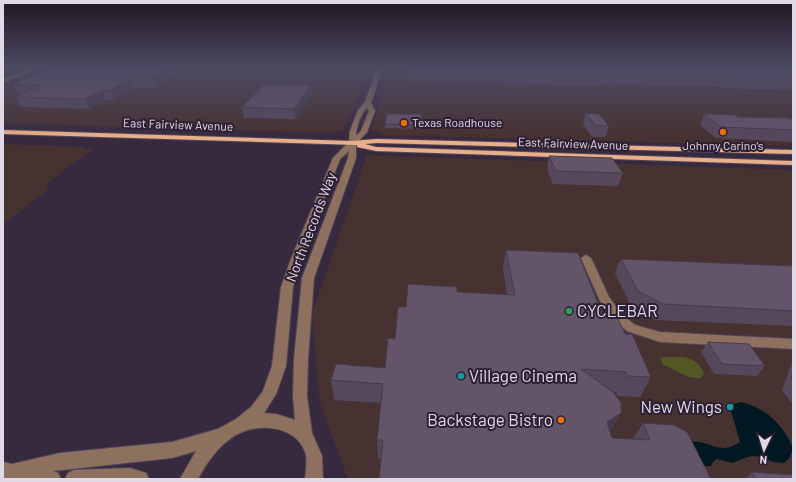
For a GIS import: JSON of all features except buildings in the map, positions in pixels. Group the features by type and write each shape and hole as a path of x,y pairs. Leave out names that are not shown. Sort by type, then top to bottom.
{"main road":[{"name":"East Fairview Avenue","path":"3,132 352,143 377,140 793,152"},
{"name":"East Fairview Avenue","path":"352,143 376,149 793,163"}],"street":[{"name":"North Records Way","path":"304,436 300,396 301,360 308,278 352,158 353,131 361,110 368,103 372,91"},
{"name":"North Records Way","path":"242,424 256,412 269,394 280,366 287,287 296,259 337,158 364,132 372,111 368,103"},
{"path":"586,258 604,298 612,311 620,320 632,328 660,337 793,344"},
{"path":"189,479 200,458 221,436 242,424 260,420 277,420 292,426 304,436 312,449 316,465 314,479"},
{"path":"8,472 60,461 172,450 221,436"},
{"path":"8,472 52,479"},
{"path":"74,479 130,477 140,479"}],"shaded area":[{"path":"3,91 361,91 343,130 333,133 3,123"},
{"path":"382,91 793,91 793,146 384,135 372,130"},
{"path":"3,144 84,147 83,149 93,149 47,183 48,190 3,224"},
{"path":"367,155 793,170 793,479 348,479 320,403 312,315"}],"green space":[{"path":"660,357 689,358 698,364 704,374 701,378 686,376 663,365"}],"water":[{"path":"741,402 758,408 779,424 793,448 790,457 784,463 773,462 761,457 751,456 732,463 717,459 711,466 701,466 686,443 700,442 718,448 725,448 740,442 730,408 733,404"}],"place":[{"name":"Texas Roadhouse","path":"404,123"},
{"name":"Johnny Carino's","path":"723,132"},
{"name":"CYCLEBAR","path":"569,311"},
{"name":"Village Cinema","path":"461,376"},
{"name":"New Wings","path":"730,407"},
{"name":"Backstage Bistro","path":"561,420"}]}
